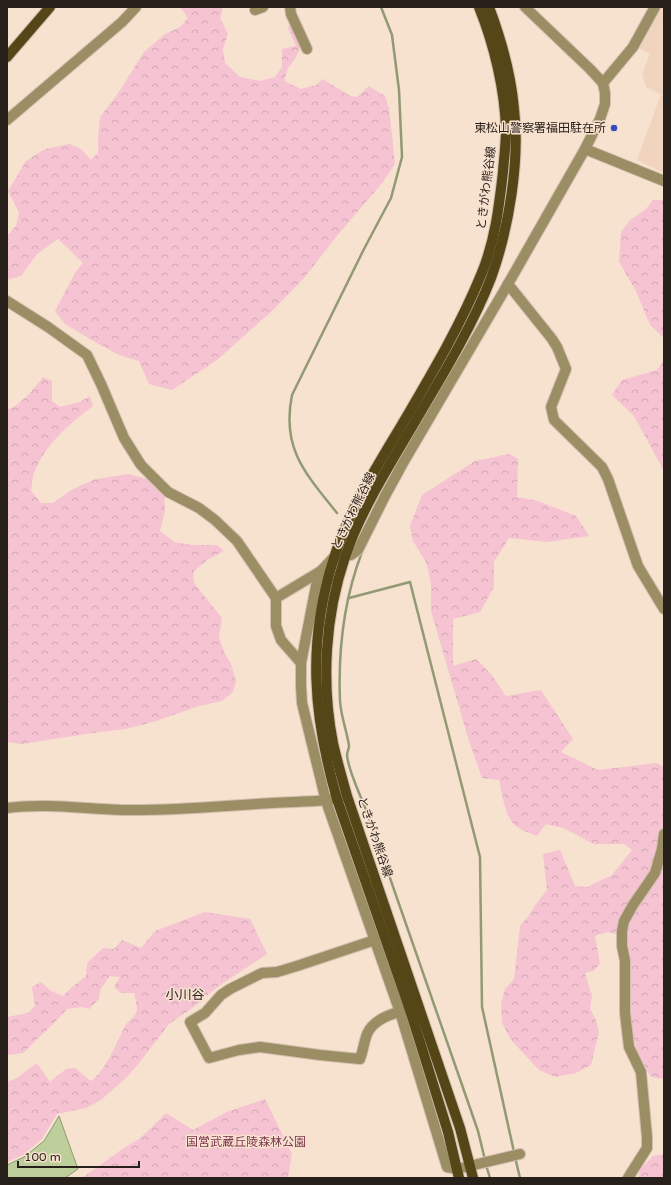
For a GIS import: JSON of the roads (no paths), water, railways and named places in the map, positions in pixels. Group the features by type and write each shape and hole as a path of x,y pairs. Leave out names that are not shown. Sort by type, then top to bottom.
{"main road":[{"path":"7,57 50,7"},
{"name":"ときがわ熊谷線","path":"458,1173 448,1132 405,1011 337,799 326,759 319,719 316,647 327,581 334,557 345,529 374,472 431,375 459,323 482,273 491,245 499,209 506,130 502,92 494,53 479,7"},
{"name":"ときがわ熊谷線","path":"473,1178 458,1120 347,796 333,744 328,710 326,672 330,617 337,583 350,544 370,501 441,378 471,321 490,278 502,239 510,202 515,152 514,109 507,65 489,7"}],"street":[{"path":"7,120 116,27 136,7"},
{"path":"290,7 291,14 307,49"},
{"path":"276,598 321,571 334,557 351,555 358,550 403,463 508,284 585,149 600,119 605,104 603,83 526,7"},
{"path":"603,83 633,47 655,7"},
{"path":"585,149 664,181"},
{"path":"508,284 558,347 566,369 551,407 554,420 602,468 608,479 638,566 664,609"},
{"path":"7,301 48,327 87,355 124,438 141,465 168,492 199,508 237,540 276,598 276,626 281,640 301,663"},
{"path":"321,571 317,581 301,663 300,686 302,703 326,801 375,940 405,1011 381,1019 371,1027 360,1059 260,1047 239,1050 209,1058 190,1022 205,1013 221,995 262,973 277,972 375,940"},
{"path":"7,808 27,806 154,810 326,801 347,796"},
{"path":"628,1178 647,1148 647,1137 641,1072 629,1047 625,1014 625,961 622,946 622,931 624,921 630,910 655,873 662,849 664,834"},
{"path":"458,1173 471,1166 520,1154"}],"waterway":[{"path":"337,513 315,486 299,460 293,446 290,431 290,414 292,395 364,249 391,198 402,157 399,90 392,35 381,7"},
{"path":"362,552 351,588 341,644 340,701 349,746 347,755 348,761 478,1131 485,1160"},
{"path":"349,598 410,582 480,857 482,1007 514,1152"},
{"path":"515,1157 520,1178"},
{"path":"486,1165 490,1178"}],"place":[{"name":"東松山警察署福田駐在所","path":"614,128"}],"district":[{"name":"小川谷","path":"185,994"}],"park label":[{"name":"国営武蔵丘陵森林公園","path":"246,1142"}]}
